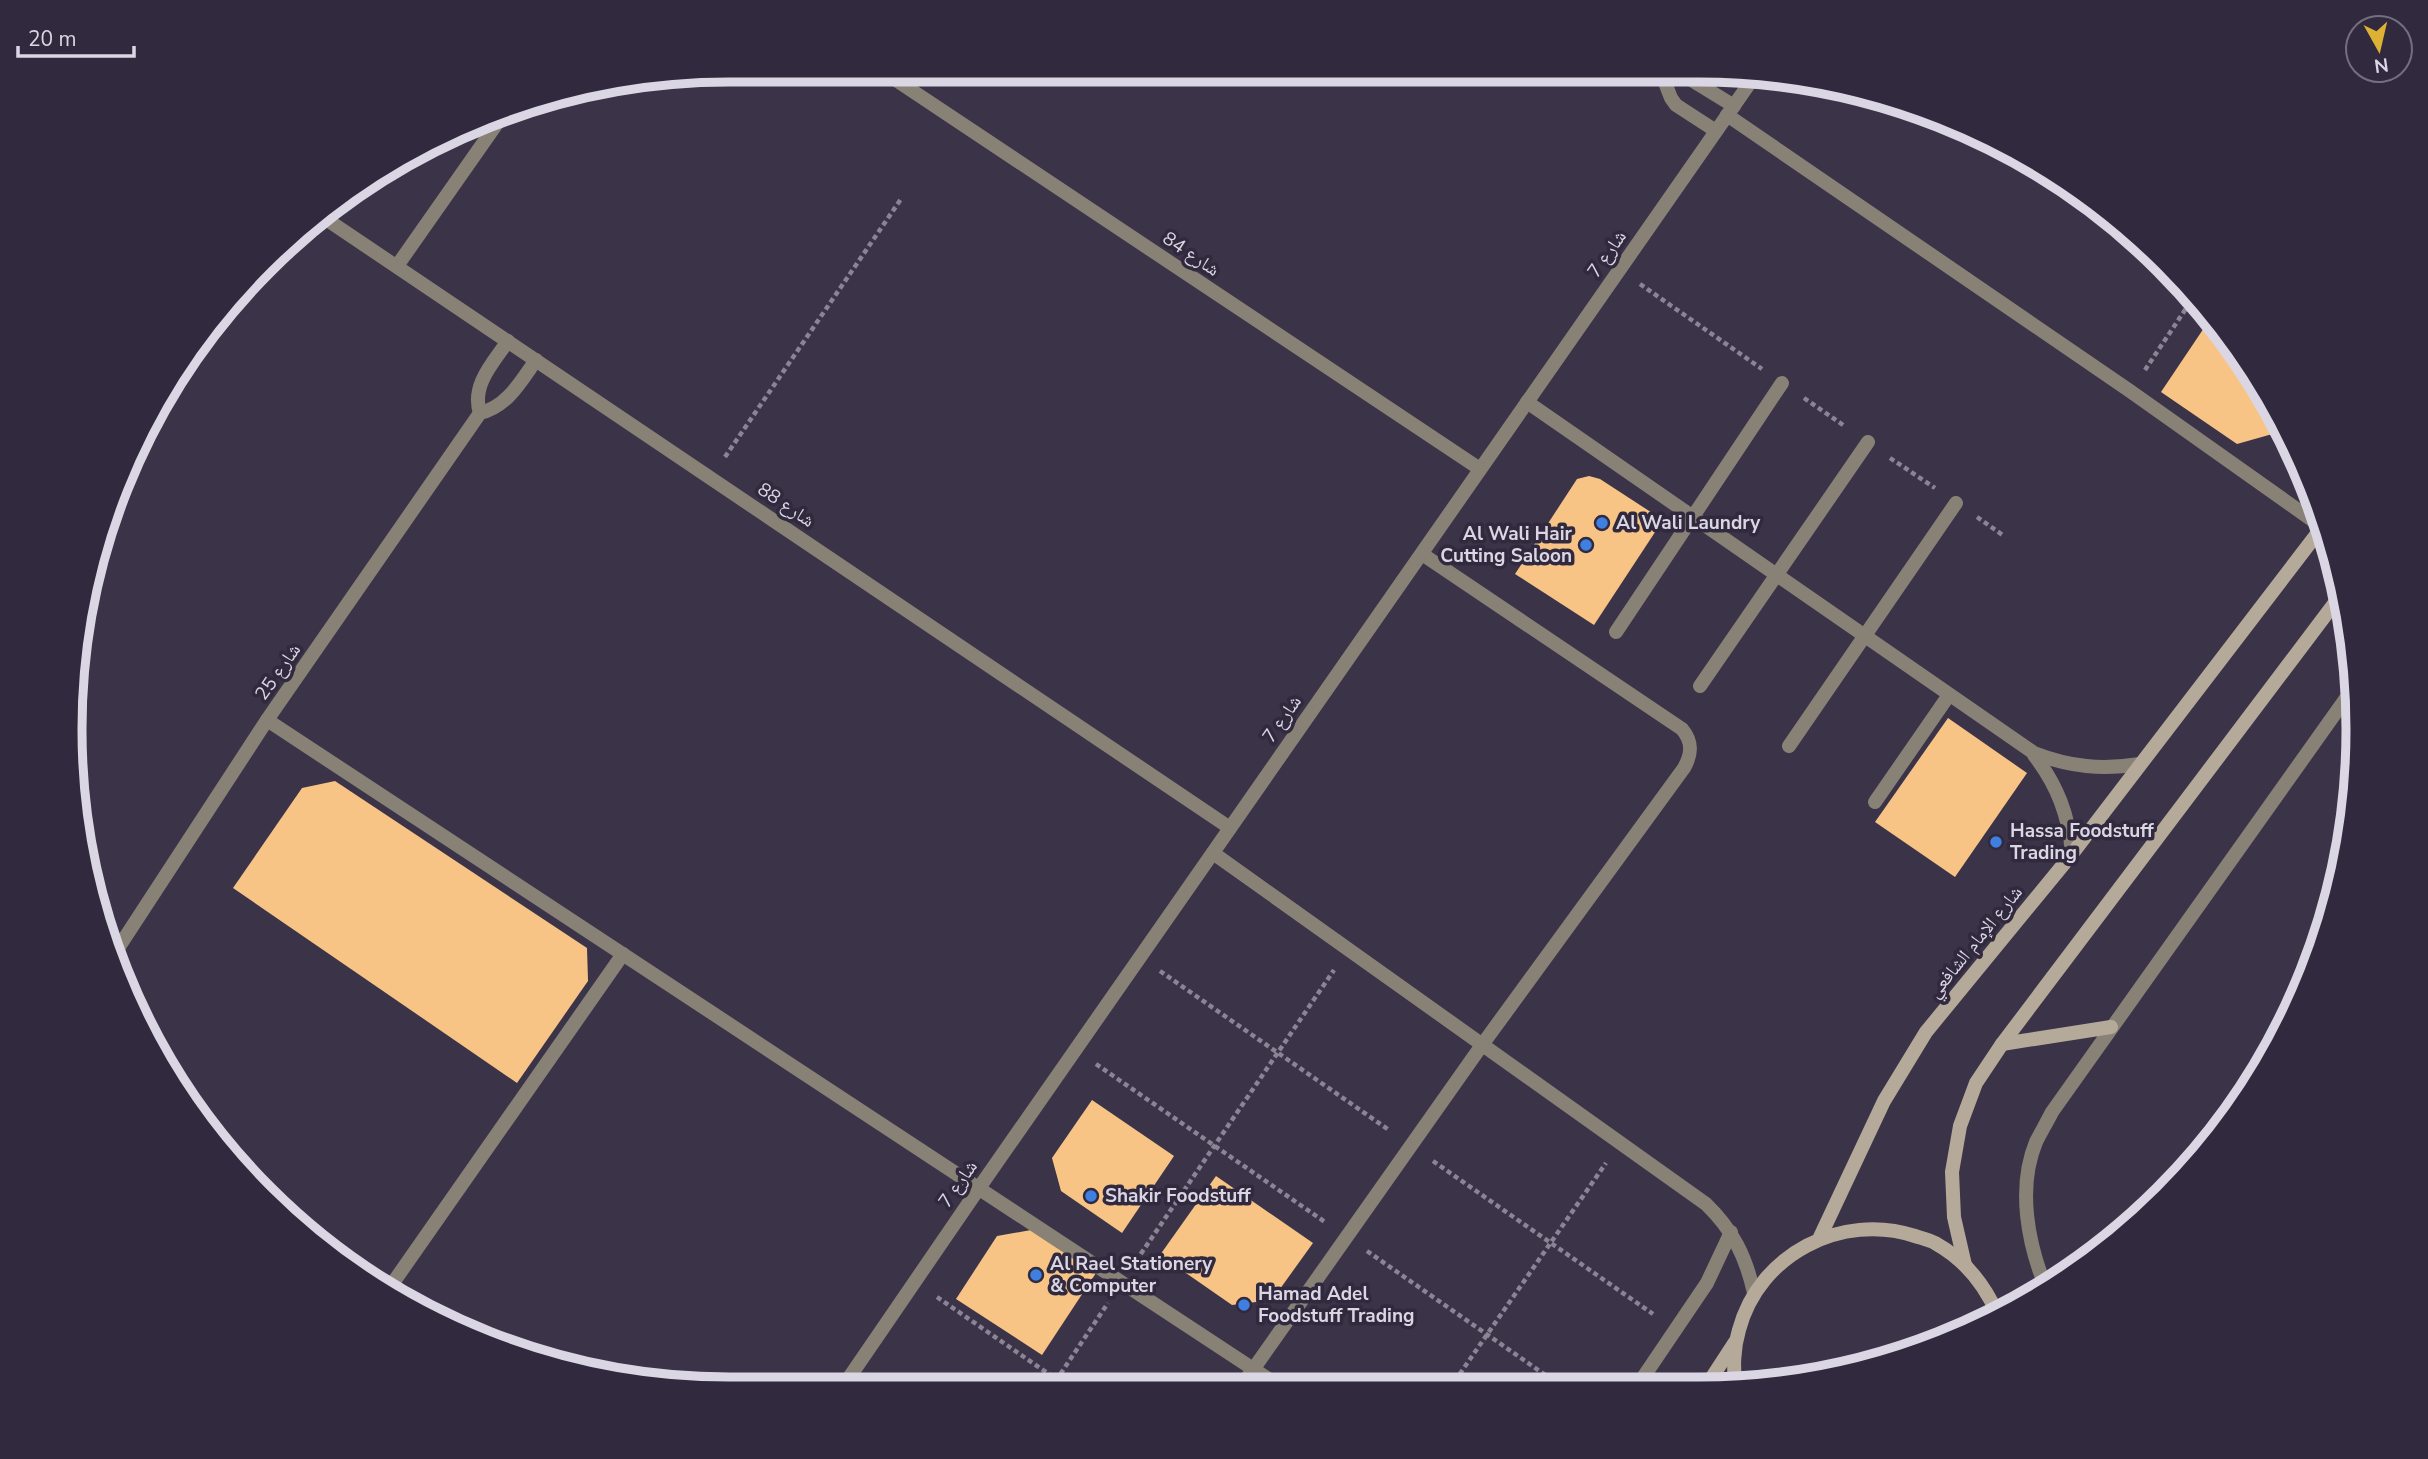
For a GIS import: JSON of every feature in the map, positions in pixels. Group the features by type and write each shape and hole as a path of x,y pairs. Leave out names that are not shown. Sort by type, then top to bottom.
{"street":[{"name":"شارع 84","path":"899,82 1480,469"},
{"path":"1665,82 1676,105 1716,131"},
{"path":"1694,82 2310,517"},
{"name":"شارع 7","path":"849,1377 1748,85"},
{"path":"397,266 494,127"},
{"name":"شارع 88","path":"329,221 1230,828"},
{"name":"شارع 25","path":"480,413 477,404 479,387 508,341"},
{"name":"شارع 25","path":"120,945 267,720 480,413 505,401 536,360"},
{"path":"1616,632 1782,383"},
{"path":"1527,402 2034,754 2075,766 2097,769 2140,764"},
{"path":"1700,686 1868,442"},
{"path":"1789,747 1956,503"},
{"name":"شارع الإمام الشافعي","path":"1820,1237 1884,1101 1926,1032 2072,853 2315,535"},
{"path":"1248,1377 1482,1045 1684,768 1691,752 1682,729 1422,554"},
{"path":"1965,1265 1954,1217 1952,1172 1960,1126 1976,1083 2002,1044 2333,605"},
{"path":"1875,802 1949,695"},
{"path":"2042,1278 2033,1250 2027,1214 2028,1179 2036,1144 2052,1112 2345,700"},
{"path":"267,720 1266,1377"},
{"path":"2034,754 2057,790 2070,832 2072,853"},
{"path":"1213,853 1706,1204 1731,1232 1742,1251 1754,1293"},
{"path":"393,1282 623,954"},
{"path":"2002,1044 2111,1027"},
{"path":"1735,1375 1736,1340 1754,1293 1782,1260 1820,1237 1858,1228 1897,1230 1934,1242 1965,1265 1988,1293 1994,1305"},
{"path":"1644,1377 1697,1299 1731,1232"},
{"path":"1713,1376 1736,1340"}],"path":[{"path":"710,478 901,199"},
{"path":"1619,270 2004,536"},
{"path":"2130,391 2188,306"},
{"path":"1057,1377 1349,949"},
{"path":"1076,1050 1548,1377"},
{"path":"1458,1377 1620,1142"},
{"path":"914,1282 1053,1377"}],"building":[{"path":"2205,327 2237,370 2274,434 2237,444 2161,392"},
{"path":"1589,476 1600,479 1663,520 1594,625 1515,574 1577,479"},
{"path":"1948,718 2027,773 1955,877 1875,822"},
{"path":"335,781 587,948 588,981 517,1083 233,888 302,788"},
{"path":"1092,1100 1174,1156 1122,1233 1061,1191 1052,1158"},
{"path":"1216,1176 1313,1243 1272,1300 1232,1305 1160,1255"},
{"path":"1031,1230 1096,1273 1042,1355 956,1299 997,1236"}],"place":[{"name":"Al Wali Laundry","path":"1602,523"},
{"name":"Al Wali Hair Cutting Saloon","path":"1586,545"},
{"name":"Hassa Foodstuff Trading","path":"1996,842"},
{"name":"Shakir Foodstuff","path":"1091,1196"},
{"name":"Al Rael Stationery & Computer","path":"1036,1275"},
{"name":"Hamad Adel Foodstuff Trading","path":"1244,1305"}]}
